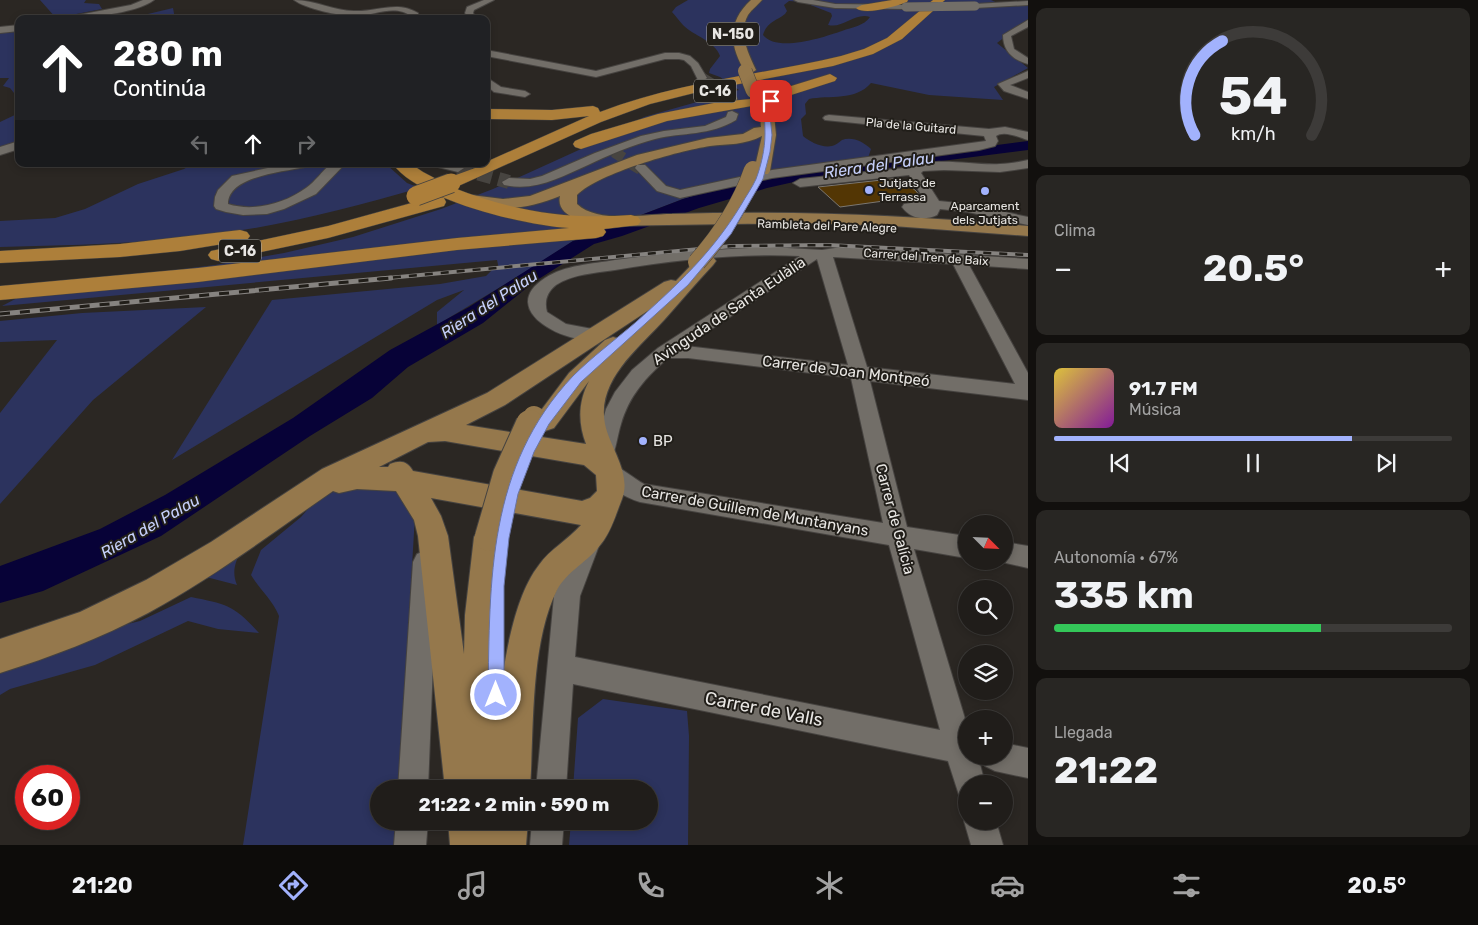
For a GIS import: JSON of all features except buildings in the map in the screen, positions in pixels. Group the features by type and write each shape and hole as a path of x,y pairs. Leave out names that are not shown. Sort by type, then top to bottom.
{"highway":[{"name":"C-16","path":"490,164 513,157 600,116 667,95 816,65 874,48 901,34 940,0"},
{"name":"C-16","path":"0,275 88,271 139,266 246,250 358,226 437,202 468,195 590,132 656,106 708,92 849,64 912,41 942,10 955,0"},
{"path":"862,8 904,4"},
{"path":"564,152 633,126 668,116 730,103 740,107 758,103 770,104 780,94 846,73 912,41"},
{"path":"490,114 574,114 667,95"},
{"path":"490,119 509,123 523,133 523,142 514,151 490,161"},
{"path":"523,166 547,157"},
{"path":"395,167 411,181 460,203 506,218 543,228 596,232"},
{"path":"406,167 419,178 468,195 543,228"},
{"path":"454,176 476,167"},
{"name":"C-16","path":"0,257 102,253 193,244 305,224 372,209 416,196 454,176 482,167"},
{"path":"0,293 198,275 457,244 543,228 587,224 637,225"},
{"path":"0,288 74,285"}],"main road":[{"name":"N-150","path":"747,70 735,47 733,28 738,14 750,0"},
{"name":"N-150","path":"480,780 481,615 496,537 540,419 589,367 702,261 727,234 756,188 749,157 764,133 758,103 740,46 738,29 743,14 757,0"},
{"path":"468,195 503,204 526,202 547,196 642,158 696,145 749,157 751,137 764,133"},
{"path":"588,179 569,194 567,202 572,210 593,219 637,225"},
{"name":"Rambleta del Pare Alegre","path":"596,232 667,219 822,217 934,223 1028,231"},
{"name":"Rambleta del Pare Alegre","path":"637,225 828,224 1028,238"},
{"path":"0,656 52,640 157,592 207,563 327,480 496,399 676,287"},
{"path":"512,780 522,662 533,610 546,580 591,535 612,492 613,480 592,422 595,395 612,362 658,314 676,287"},
{"path":"463,780 433,536 427,516 406,480 397,470 398,451 414,438 445,432 587,455 606,465"},
{"path":"304,496 346,480 370,477 406,480 582,513 593,511 605,504"},
{"name":"N-150","path":"496,537 496,780"},
{"path":"469,830 470,845"},
{"path":"479,845 480,830"},
{"path":"496,830 496,845"},
{"path":"506,845 507,830"}],"street":[{"path":"80,15 128,8 150,0"},
{"path":"298,0 353,14 403,8 416,15"},
{"path":"470,15 470,10 490,0"},
{"path":"798,0 816,4 862,8"},
{"path":"804,0 816,4"},
{"path":"904,4 975,6 1025,2"},
{"path":"1007,35 1028,23"},
{"path":"0,30 15,28"},
{"path":"1007,35 1021,38"},
{"path":"1007,35 1009,50 1028,61"},
{"path":"490,54 596,74 665,56 680,56 690,60 702,78"},
{"path":"1028,74 1002,84 1008,90 1028,96"},
{"path":"490,83 498,90 525,94"},
{"path":"509,182 527,184 540,182 653,137 712,128 732,118 730,103"},
{"name":"Pla de la Guitard","path":"829,118 993,133 994,131 1005,130 1028,136"},
{"path":"641,168 659,189 668,193 680,194 772,174 991,143 990,136 993,133"},
{"path":"0,151 15,146"},
{"path":"800,183 944,166 1000,168 1028,164"},
{"path":"289,167 237,179 228,185 223,192 220,199 221,206 236,211 256,212 288,202 311,191 333,167"},
{"path":"445,167 454,176"},
{"path":"917,170 916,176 934,204 1028,221"},
{"path":"597,335 571,332 549,323 539,312 537,300 541,290 552,281 566,274 643,260 687,255 795,250 824,254"},
{"name":"Carrer del Tren de Baix","path":"824,254 842,252 1028,264"},
{"name":"Avinguda de Santa Eulàlia","path":"606,465 610,422 622,394 642,369 664,352 813,255 824,254"},
{"name":"Carrer de Galícia","path":"824,254 859,372 898,536 958,731"},
{"path":"958,259 1028,392"},
{"name":"Carrer de Joan Montpeó","path":"664,352 688,352 1028,392"},
{"name":"Carrer de Guillem de Muntanyans","path":"606,465 623,484 640,493 958,546"},
{"path":"414,780 427,516"},
{"path":"552,780 568,596 591,535"},
{"path":"1013,554 1028,557"},
{"name":"Carrer de Valls","path":"561,668 958,749"},
{"path":"1013,760 1028,763"},
{"path":"410,845 411,830"},
{"path":"546,845 547,830"},
{"path":"983,830 987,845"}],"shaded area":[{"path":"40,0 86,0 84,3 99,4 102,9 71,15 53,15"},
{"path":"688,0 991,0 1004,6 1028,5 1028,19 997,43 1028,68 994,87 1003,100 929,95 871,83 858,93 809,99 805,104 806,114 801,119 803,136 824,146 833,146 846,139 858,140 871,149 868,158 683,199 573,241 437,325 437,312 464,290 437,300 172,460 272,300 440,284 486,276 492,270 499,269 497,260 2,306 19,297 159,272 284,253 353,237 441,209 493,189 592,144 644,117 739,90 720,77 709,73 720,56 714,46 683,25 672,12 676,7","holes":["789,1 803,2 831,13 832,16 828,25 839,25 859,17 870,17 858,26 801,42 779,43 763,35 769,24 785,14 787,11 784,5"]},
{"path":"173,8 174,15 144,15"},
{"path":"0,31 15,31 15,94 10,88 3,86 9,78 0,78"},
{"path":"15,115 15,149 0,154 0,122"},
{"path":"187,167 389,167 407,183 420,188 319,215 268,226 216,234 135,242 0,247 0,221 55,218 85,209 138,184"},
{"path":"206,307 93,400 0,504 0,413 57,340 0,342 0,321 82,313"},
{"path":"346,486 395,491 415,515 400,780 370,780 370,830 397,830 396,845 243,845 279,616 251,575 261,550 301,517 316,500"},
{"path":"243,547 235,566 234,575 237,585 210,578 194,580"},
{"path":"191,597 229,607 243,617 259,633 218,629 188,621 95,665 10,689 0,695 0,669 103,630 140,621"},
{"path":"603,699 687,711 689,736 688,845 569,845 570,830 658,830 658,780 574,780 578,718"}],"water":[{"name":"Riera del Palau","path":"1028,141 1028,150 816,177 767,188 699,208 622,236 594,244 534,282 483,323 408,367 372,398 310,436 161,536 43,591 0,603 0,566 100,529 165,495 293,418 390,350 469,307 573,241 683,199 731,184 800,171"}],"tunnel":[{"path":"702,78 729,94"},
{"path":"614,152 633,164"},
{"path":"631,162 641,168"},
{"path":"458,168 509,182"}],"railway":[{"path":"377,279 732,246 828,245 1028,255"},
{"path":"0,314 391,278"}],"place":[{"name":"Jutjats de Terrassa","path":"869,190"},
{"name":"Aparcament dels Jutjats","path":"985,191"},
{"name":"BP","path":"643,441"}],"route":[{"path":"496,695 497,586 503,538 512,494 528,452 545,421 577,379 685,283 706,261 727,234 756,188 759,179 767,152 769,135 767,115 771,101"}]}
